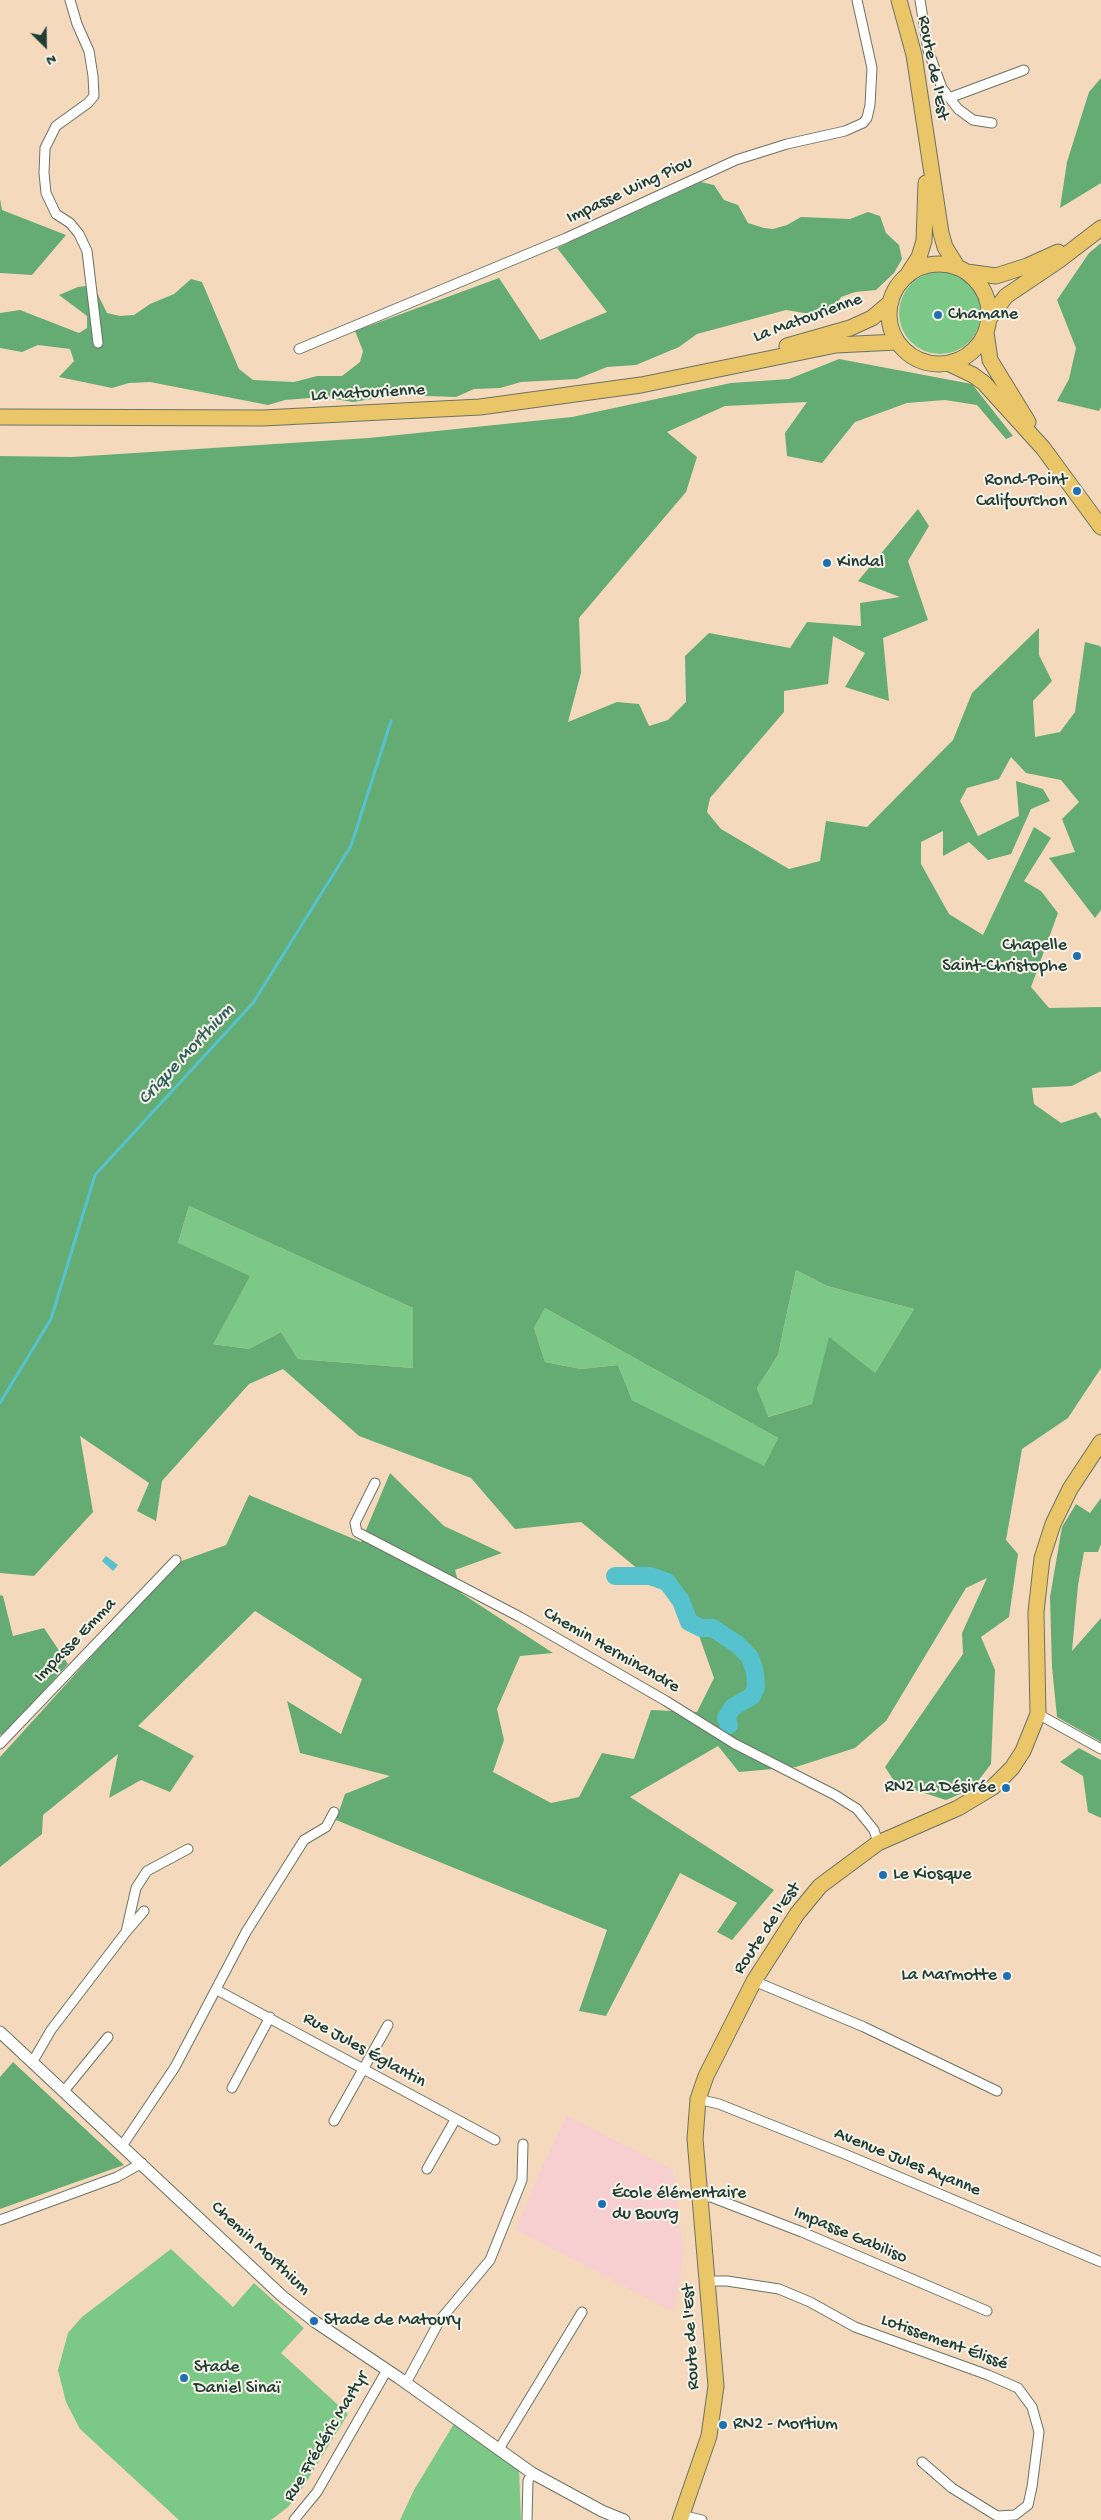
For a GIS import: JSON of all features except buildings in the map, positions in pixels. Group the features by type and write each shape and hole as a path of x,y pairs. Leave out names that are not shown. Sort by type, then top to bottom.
{"main road":[{"name":"Route de l'Est","path":"899,0 921,52 927,144 941,233 945,247 963,270"},
{"name":"Route de l'Est","path":"906,276 919,257 924,241 927,144"},
{"path":"1082,241 1027,266 1002,274 984,276 945,264 931,265 918,269 906,276 897,288 891,302 889,316 891,329 897,342 907,352 920,360 934,364 948,363 964,357 978,346 988,325 1006,296 1058,262 1082,241 1101,228"},
{"path":"963,270 977,281 985,292 989,306 990,360 1042,448"},
{"name":"La Matourienne","path":"734,365 850,328 872,318 891,302"},
{"name":"La Matourienne","path":"0,417 262,418 480,407 641,385 836,345 897,342"},
{"path":"948,363 973,375 984,384 1042,448 1101,527"},
{"name":"Route de l'Est","path":"681,2518 709,2436 716,2386 695,2139 698,2099 724,2039 754,1981 797,1914 820,1886 878,1843 958,1808 993,1787 1012,1768 1023,1751 1038,1714 1036,1612 1042,1558 1053,1524 1070,1489 1101,1442"}],"street":[{"path":"70,0 88,51 93,76 94,96 88,104 56,126 45,148 44,173 46,193 56,214 70,223 79,234 88,251 98,343"},
{"name":"Impasse Wing Piou","path":"299,349 566,238 736,160 787,144 846,130 863,123 867,118 870,105 872,68 857,0"},
{"path":"920,0 921,52 942,88 949,98 972,120 992,123"},
{"path":"949,98 1024,70"},
{"name":"Chemin Herminandre","path":"374,1483 355,1523 357,1532 520,1617 666,1700 735,1744 835,1795 857,1809 874,1830 878,1843"},
{"name":"Impasse Emma","path":"0,1744 176,1560"},
{"path":"1038,1714 1101,1749"},
{"path":"122,2146 175,2067 246,1932 304,1840 326,1827 334,1812"},
{"path":"126,1932 136,1888 147,1871 188,1849"},
{"path":"33,2062 51,2030 144,1911"},
{"path":"754,1981 864,2027 996,2091"},
{"name":"Rue Jules Églantin","path":"217,1990 494,2140"},
{"path":"232,2088 270,2017"},
{"path":"334,2121 388,2025"},
{"name":"Chemin Morthium","path":"0,2032 282,2296 314,2321 406,2383 532,2473 602,2511 624,2520"},
{"path":"64,2091 108,2037"},
{"name":"Avenue Jules Ayanne","path":"698,2099 719,2104 847,2155 1101,2262"},
{"path":"427,2169 455,2120"},
{"path":"406,2383 440,2320 490,2260 522,2180 523,2144"},
{"path":"0,2220 117,2177 142,2164"},
{"name":"Impasse Gabiliso","path":"699,2197 711,2197 802,2232 987,2311"},
{"name":"Lotissement Élissé","path":"708,2281 727,2281 778,2289 810,2302 855,2327 988,2375 1018,2388 1032,2407 1039,2432 1032,2487 1028,2504 1015,2515 998,2516 952,2488 922,2462"},
{"path":"499,2449 582,2312"},
{"name":"Rue Frédéric Martyr","path":"294,2520 317,2492 387,2370"},
{"path":"528,2520 528,2481 532,2473"},
{"path":"681,2518 702,2520"}],"shaded area":[{"name":"École élémentaire du Bourg","path":"567,2116 673,2170 684,2255 674,2312 516,2230 537,2178"}],"green space":[{"path":"1101,78 1101,183 1060,208 1067,162 1089,92"},
{"path":"701,182 714,185 724,200 738,205 748,223 764,228 773,229 787,225 801,217 850,219 868,212 880,216 886,233 899,245 902,259 894,273 876,290 855,292 841,297 833,311 823,316 786,310 697,334 679,347 636,365 607,367 577,379 521,382 500,388 474,389 456,397 398,395 353,402 322,397 285,400 268,405 150,382 129,383 112,388 59,377 74,361 70,349 38,345 22,352 0,348 0,313 20,310 79,333 87,328 87,316 59,295 78,287 93,285 107,313 120,316 134,315 150,304 174,294 191,279 202,282 239,369 253,380 294,382 317,376 342,376 360,362 363,351 355,331 499,278 540,340 607,312 557,248"},
{"path":"0,199 2,210 66,235 32,275 0,273"},
{"path":"1101,243 1101,407 1099,411 1057,401 1069,379 1076,348 1057,300 1089,253"},
{"path":"940,272 956,275 969,284 978,297 981,313 978,329 969,342 956,351 940,354 924,351 911,342 902,329 899,313 902,297 911,284 924,275"},
{"path":"839,359 972,384 1013,436 1006,439 977,405 945,400 907,403 855,422 822,463 787,456 785,433 807,402 725,406 667,432 697,457 686,492 579,618 581,673 568,722 617,702 639,704 649,726 668,720 686,702 685,656 709,633 790,648 807,622 861,626 860,603 900,597 858,581 918,509 929,526 908,561 928,620 883,638 889,701 845,687 865,653 833,636 828,684 784,691 784,712 710,798 707,812 721,829 789,869 820,861 826,821 867,827 953,740 972,693 1039,628 1039,655 1052,681 1033,701 1035,737 1060,732 1075,712 1085,642 1100,646 1101,648 1101,910 1095,918 1049,858 1075,852 1062,819 1079,802 1061,780 1026,773 1011,757 999,779 967,788 960,801 978,836 1019,816 1016,781 1043,789 1050,801 1031,809 1011,854 988,860 969,842 943,856 943,831 921,842 921,864 949,914 983,935 1034,827 1051,838 1024,881 1041,891 1058,913 1031,987 1049,1008 1101,1007 1101,1071 1072,1086 1032,1088 1034,1104 1061,1123 1096,1112 1101,1119 1101,1368 1068,1418 1022,1449 1006,1540 1018,1554 1009,1617 981,1637 995,1670 991,1764 972,1789 946,1800 896,1784 885,1767 963,1654 962,1633 987,1578 966,1588 886,1721 855,1748 796,1767 739,1772 718,1746 630,1797 774,1890 732,1940 717,1932 737,1903 680,1873 606,2016 579,2011 607,1930 336,1820 345,1794 390,1776 300,1753 287,1701 341,1734 362,1679 255,1611 138,1726 194,1756 170,1792 141,1780 109,1798 118,1754 43,1815 42,1834 0,1867 0,1757 176,1563 226,1545 249,1495 361,1542 390,1473 444,1526 502,1553 455,1570 461,1593 553,1653 520,1656 497,1709 504,1740 493,1772 551,1803 579,1797 602,1753 634,1759 651,1710 697,1712 714,1678 691,1613 581,1522 515,1529 471,1478 359,1436 283,1369 249,1384 162,1481 156,1521 137,1511 149,1483 80,1436 93,1512 34,1576 0,1573 0,456 72,457 369,438 572,417 731,383 789,379","holes":["189,1206 413,1308 413,1368 298,1359 281,1332 249,1349 213,1344 250,1276 178,1243","796,1270 827,1286 914,1309 875,1373 829,1337 812,1404 768,1417 757,1388 778,1355","545,1308 778,1438 764,1466 632,1400 618,1365 581,1369 545,1362 534,1328"]},
{"path":"189,1206 413,1308 413,1368 298,1359 281,1332 249,1349 213,1344 178,1243"},
{"path":"796,1270 827,1286 914,1309 875,1373 812,1404 767,1417 757,1388 778,1355"},
{"path":"545,1308 778,1438 764,1467 632,1400 618,1365 581,1369 545,1362 534,1328"},
{"path":"1101,1498 1101,1544 1098,1552 1084,1552 1078,1585 1072,1651 1101,1618 1101,1742 1057,1717 1052,1667 1050,1597 1062,1527 1076,1504 1090,1513"},
{"path":"0,1595 3,1596 13,1636 44,1628 68,1664 7,1731 0,1735"},
{"path":"1079,1748 1101,1760 1101,1818 1088,1812 1083,1776 1060,1762"},
{"path":"13,2062 124,2165 0,2209 0,2077"},
{"name":"Stade Daniel Sinaï","path":"171,2249 233,2307 254,2283 304,2328 281,2353 348,2414 300,2492 288,2507 271,2520 179,2520 80,2429 66,2402 58,2370 68,2333 82,2317"},
{"path":"455,2422 519,2469 521,2520 400,2520 414,2490"}],"water":[{"path":"106,1556 118,1565 113,1571 102,1561"}],"waterway":[{"name":"Crique Morthium","path":"0,1403 51,1319 95,1175 253,1003 351,846 391,721"},
{"path":"615,1576 650,1576 667,1582 681,1601 689,1622 701,1628 713,1628 738,1645 750,1657 755,1672 756,1688 752,1696 733,1707 726,1718 729,1725"}],"place":[{"name":"Chamane","path":"938,315"},
{"name":"Rond-Point Califourchon","path":"1077,491"},
{"name":"Kindal","path":"827,563"},
{"name":"Chapelle Saint-Christophe","path":"1077,956"},
{"name":"RN2 La Désirée","path":"1006,1788"},
{"name":"Le Kiosque","path":"883,1875"},
{"name":"La Marmotte","path":"1007,1976"},
{"name":"École élémentaire du Bourg","path":"602,2204"},
{"name":"Stade de Matoury","path":"314,2321"},
{"name":"Stade Daniel Sinaï","path":"184,2378"},
{"name":"RN2 - Mortium","path":"723,2425"}]}
